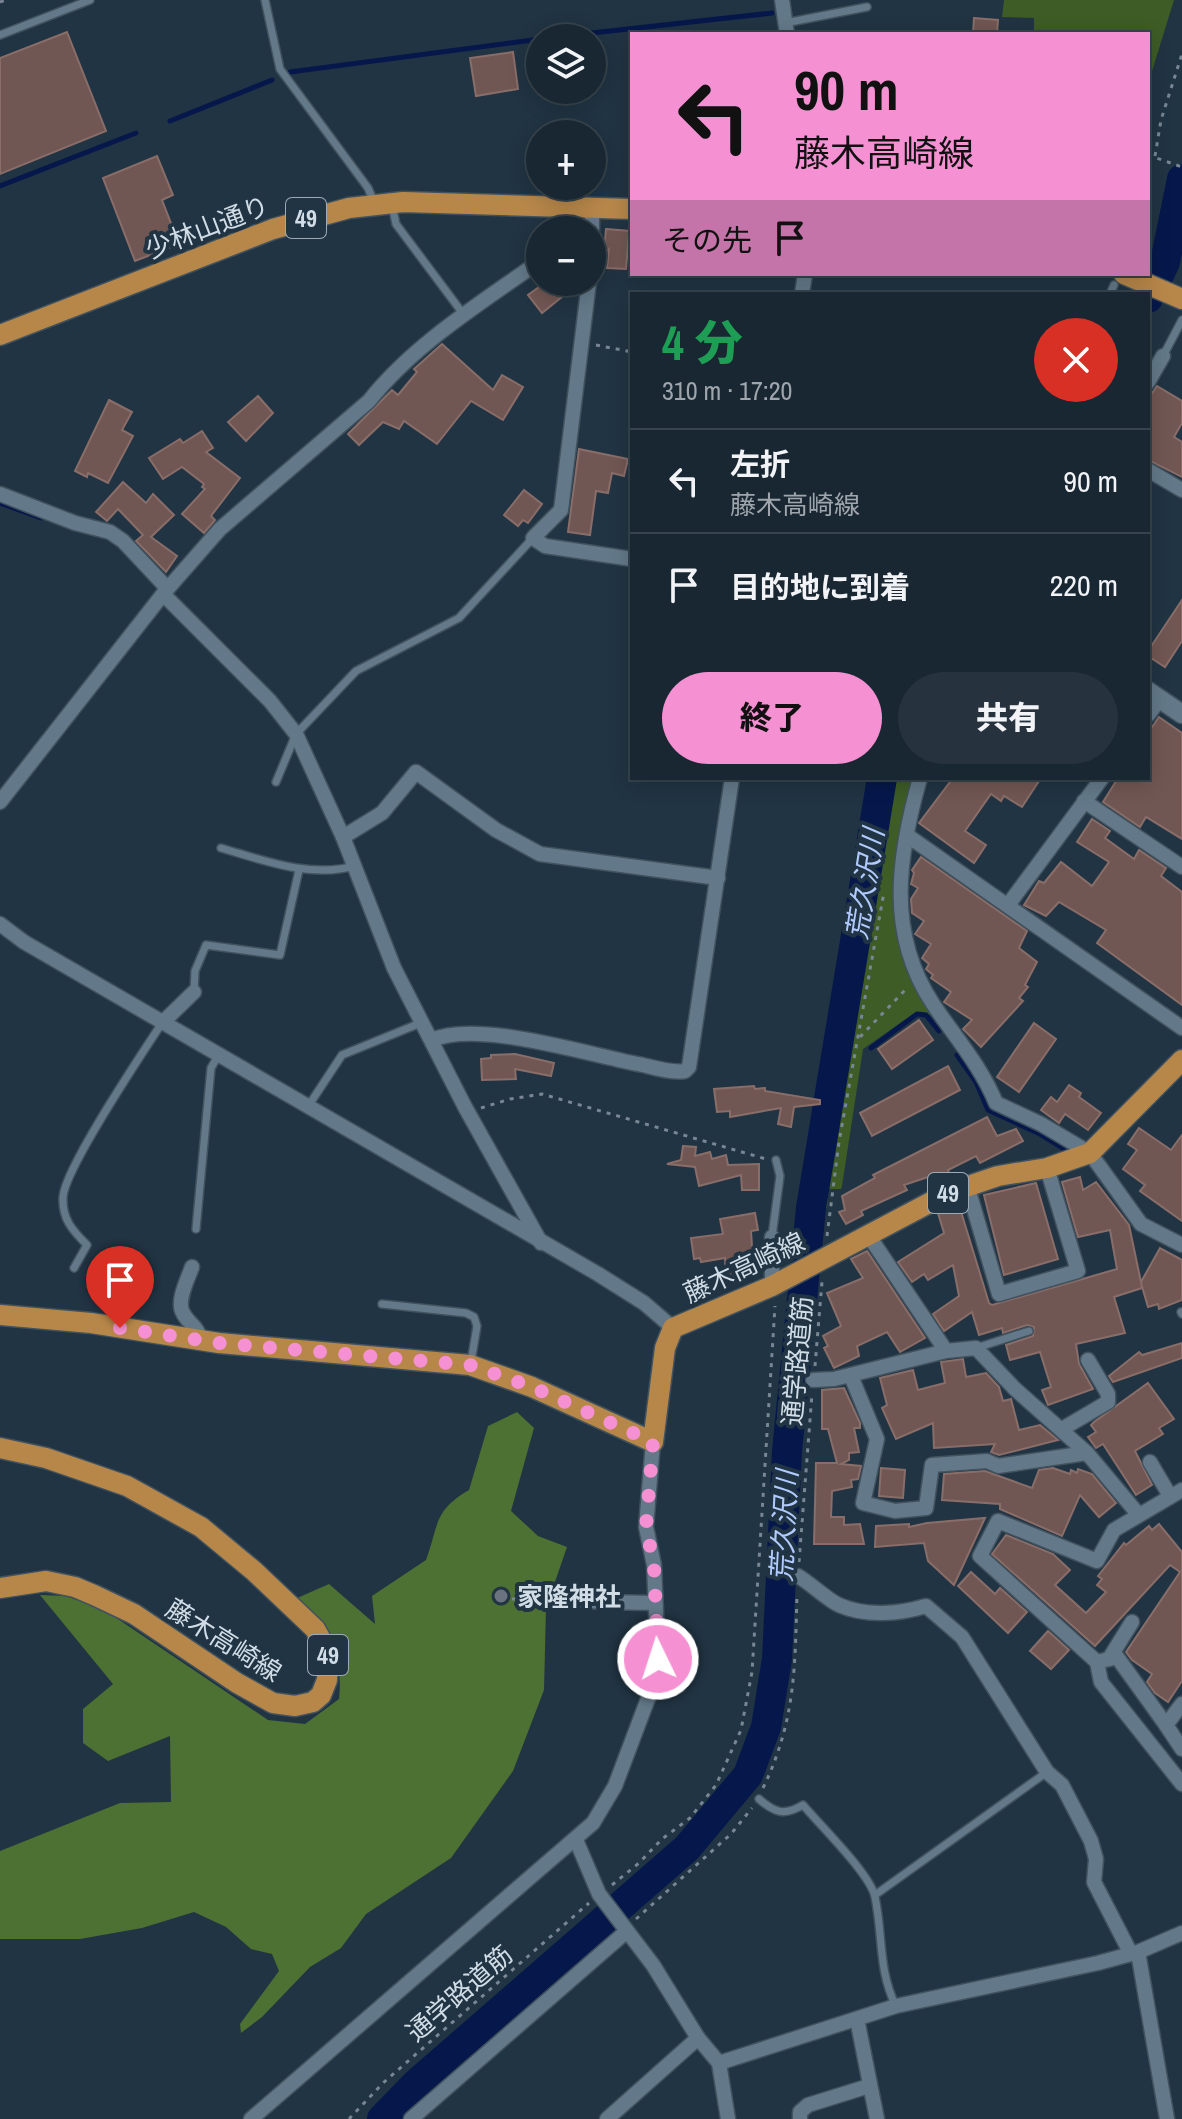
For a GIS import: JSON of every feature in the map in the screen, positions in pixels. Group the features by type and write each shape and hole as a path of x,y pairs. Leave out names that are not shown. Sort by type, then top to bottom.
{"main road":[{"name":"少林山通り","path":"0,335 273,229 317,215 383,203 541,216"},
{"name":"少林山通り","path":"605,216 630,210"},
{"path":"1122,278 1180,297"},
{"name":"藤木高崎線","path":"653,1442 665,1348 673,1328 821,1263 867,1233 967,1185 1047,1168 1090,1153 1182,1060"},
{"path":"0,1315 91,1323 200,1341 470,1365 532,1387 653,1442"},
{"name":"藤木高崎線","path":"0,1448 46,1458 127,1486 201,1527 254,1571 315,1629 328,1652 327,1680 321,1695 313,1702 295,1706 273,1703 134,1614 94,1595 46,1581 0,1588"}],"street":[{"path":"782,0 786,28"},
{"path":"0,802 165,591 220,529 464,315 526,271"},
{"path":"587,296 561,510 533,538 545,546 630,559"},
{"path":"1150,379 1163,356"},
{"path":"1150,471 1182,490"},
{"path":"0,494 75,523 110,532 123,541 165,591 270,701 296,734 343,837 394,968 542,1243"},
{"path":"1154,695 1182,714"},
{"path":"343,837 382,813 416,772 496,830 540,854 718,878"},
{"path":"432,1040 446,1035 516,1037 621,1061 685,1071 689,1067 732,780"},
{"path":"920,780 899,883 900,911 910,955 924,988 982,1072 996,1103 1041,1124 1090,1153 1141,1224 1182,1245"},
{"path":"1008,905 1100,780"},
{"path":"1084,801 1182,867"},
{"path":"908,836 1182,1028"},
{"path":"0,924 24,942 218,1056 309,1105 644,1303 673,1328"},
{"path":"162,1023 194,992"},
{"path":"967,1185 999,1294 1078,1271 1047,1168"},
{"path":"867,1233 946,1351"},
{"path":"772,1237 776,1283"},
{"path":"192,1267 181,1301 182,1312 199,1330 200,1341"},
{"path":"813,1380 851,1376 946,1351 976,1348 1014,1388 1087,1453 1138,1514"},
{"path":"1062,1429 1108,1402 1108,1394 1088,1360"},
{"path":"851,1376 877,1439 863,1503 878,1509 926,1508 932,1465 987,1461 998,1466 1087,1453"},
{"path":"251,2119 576,1840 593,1823 615,1786 649,1696 658,1659 654,1565 646,1527 653,1442"},
{"path":"1103,1661 980,1556 998,1521 1097,1561 1114,1530 1176,1493 1150,1462"},
{"path":"798,1576 836,1605 861,1611 901,1613 926,1606 962,1637 1047,1772 1062,1785 1091,1841 1096,1859 1094,1882 1134,1953 1167,2119"},
{"path":"573,1598 655,1603"},
{"path":"1132,1622 1103,1661 1101,1682 1182,1784"},
{"path":"1103,1661 1117,1657 1182,1749"},
{"path":"1166,1725 1182,1704"},
{"path":"576,1840 599,1898 626,1926 679,2004 698,2038 719,2063 728,2119"},
{"path":"411,2119 626,1926"},
{"path":"719,2063 896,2006 1039,1977 1134,1953 1182,1933"},
{"path":"857,2019 877,2119"},
{"path":"607,2119 698,2038"},
{"path":"800,2119 800,2112 808,2105 869,2086"},
{"path":"258,2119 270,2105"}],"lane":[{"path":"0,35 90,0"},
{"path":"265,0 280,69 464,315"},
{"path":"786,28 867,7"},
{"path":"1163,356 1182,320"},
{"path":"276,782 296,734 356,671 447,625 468,611 533,538"},
{"path":"221,848 299,870 335,871 355,866"},
{"path":"194,992 195,971 206,945 280,955 299,870"},
{"path":"309,1105 342,1055 423,1022"},
{"path":"74,1268 87,1245 65,1220 63,1195 88,1144 162,1023"},
{"path":"196,1229 211,1068 218,1056"},
{"path":"772,1237 780,1176 776,1160"},
{"path":"382,1304 466,1313 474,1317 477,1326 470,1365"},
{"path":"976,1348 1029,1331"},
{"path":"875,1895 1047,1772"},
{"path":"759,1799 773,1811 783,1813 803,1805 865,1877 875,1895 888,1992 896,2006"}],"path":[{"path":"1155,156 1161,120 1182,54"},
{"path":"1150,155 1162,157 1182,167"},
{"path":"580,342 630,352"},
{"name":"通学路道筋","path":"626,1926 731,1834 759,1799 787,1728 794,1694 798,1576 821,1263 885,882"},
{"path":"858,1039 912,983"},
{"path":"471,1113 510,1099 542,1094 678,1136 776,1160"},
{"name":"通学路道筋","path":"349,2119 383,2083 699,1809 722,1774 745,1715 752,1672 776,1283"},
{"path":"512,1599 573,1598"}],"green space":[{"path":"1004,0 1174,0 1150,78 1150,32 1034,32 1034,18 1002,17"},
{"path":"896,780 913,780 895,871 896,928 902,957 932,1015 916,1012 863,1049 842,1186 841,1189 829,1189 827,1208 824,1207 883,839"},
{"path":"517,1412 534,1428 511,1511 538,1536 567,1547 546,1608 544,1690 513,1771 451,1858 366,1914 341,1948 310,1967 262,2017 241,2033 240,2024 279,1971 272,1954 251,1949 226,1927 194,1912 142,1928 80,1939 0,1939 0,1851 120,1803 171,1802 170,1736 108,1761 83,1743 83,1709 113,1684 40,1595 66,1596 106,1611 268,1720 305,1724 339,1699 339,1668 324,1634 295,1599 329,1584 375,1624 372,1596 426,1560 443,1512 469,1490 488,1426"}],"building":[{"path":"974,18 998,20 997,32 973,32"},
{"path":"67,32 106,131 0,174 0,58"},
{"path":"513,52 518,89 476,96 470,58"},
{"path":"157,156 173,195 162,200 179,244 135,261 103,178"},
{"path":"606,229 630,231 626,269 607,268 609,249 606,251"},
{"path":"529,296 563,296 542,313"},
{"path":"442,344 493,390 502,375 523,387 503,420 471,401 437,444 404,421 399,429 383,422 359,445 348,434 392,390 398,395 417,372 414,369"},
{"path":"1157,386 1182,401 1182,423 1174,437 1182,442 1182,477 1150,461 1150,396"},
{"path":"258,396 273,413 246,441 228,422"},
{"path":"109,400 132,412 122,430 133,436 108,483 88,473 87,477 75,471"},
{"path":"202,431 213,448 206,452 240,478 211,516 215,520 204,533 182,514 205,489 202,487 204,484 182,467 163,479 149,458 180,439 183,443"},
{"path":"579,449 628,459 624,476 612,473 608,493 596,491 590,535 568,532"},
{"path":"123,482 146,503 153,494 174,515 151,537 177,556 166,572 136,541 143,535 118,509 107,521 96,512"},
{"path":"524,490 542,504 528,523 523,520 518,526 504,515"},
{"path":"1182,600 1182,641 1165,667 1150,657 1150,648"},
{"path":"1159,717 1182,733 1182,839 1146,817 1140,827 1103,802 1117,780 1150,780 1150,730"},
{"path":"951,780 1040,780 1022,807 1004,796 1001,801 991,794 965,831 986,845 974,863 919,823"},
{"path":"1092,819 1110,831 1105,838 1134,859 1139,850 1166,868 1161,876 1182,892 1182,1005 1097,943 1106,930 1059,902 1046,916 1024,905 1039,881 1044,883 1061,862 1092,886 1109,862 1077,842"},
{"path":"921,857 1027,931 1019,948 1037,962 1025,985 1028,987 1019,998 1023,1001 981,1047 963,1029 972,1020 944,1002 951,992 931,978 933,975 926,969 929,964 922,958 931,944 915,934 924,921 912,913 911,899 918,888 911,884 912,870"},
{"path":"919,1020 933,1040 892,1069 878,1049"},
{"path":"1034,1023 1056,1039 1019,1092 997,1077"},
{"path":"515,1054 554,1063 551,1076 515,1069 516,1079 482,1080 481,1059 491,1058 491,1055"},
{"path":"948,1066 960,1090 872,1136 860,1113"},
{"path":"1069,1085 1081,1093 1079,1097 1101,1113 1088,1130 1065,1114 1059,1123 1041,1110 1051,1097 1057,1102"},
{"path":"754,1086 755,1089 765,1088 765,1091 820,1100 820,1104 794,1107 791,1127 778,1124 781,1108 730,1117 730,1111 717,1112 714,1089"},
{"path":"987,1117 997,1136 1016,1129 1023,1141 980,1163 976,1156 948,1170 949,1173 937,1180 934,1175 904,1185 907,1190 861,1211 863,1215 846,1224 839,1212 845,1210 842,1196 875,1178 873,1175"},
{"path":"1139,1128 1171,1150 1182,1135 1182,1221 1140,1191 1145,1185 1123,1169 1137,1150 1128,1144"},
{"path":"683,1146 696,1147 695,1156 710,1152 712,1159 726,1155 728,1165 759,1164 759,1190 742,1190 741,1175 699,1186 695,1167 667,1164 681,1160"},
{"path":"1080,1177 1083,1190 1096,1182 1129,1225 1141,1282 1160,1248 1182,1260 1182,1300 1159,1309 1158,1304 1148,1307 1141,1283 1142,1288 1114,1297 1125,1333 1076,1344 1079,1364 1093,1389 1048,1405 1042,1390 1051,1387 1040,1352 1010,1360 1006,1345 1033,1336 1034,1327 1027,1325 1003,1333 1002,1328 979,1335 972,1312 944,1331 933,1314 959,1296 953,1265 928,1280 924,1274 912,1282 898,1262 944,1233 938,1213 959,1205 992,1305 1117,1269 1110,1230 1078,1237 1062,1182"},
{"path":"1036,1183 1058,1259 1004,1275 984,1195"},
{"path":"755,1213 758,1230 751,1231 754,1276 726,1278 725,1258 701,1262 700,1258 694,1259 691,1238 723,1234 720,1219"},
{"path":"867,1251 925,1338 900,1352 887,1332 857,1346 859,1356 834,1368 824,1348 828,1346 823,1336 841,1326 827,1293 863,1278 851,1259"},
{"path":"1182,1343 1182,1358 1113,1382 1109,1376 1139,1352 1142,1355"},
{"path":"963,1359 966,1377 986,1373 999,1387 1003,1401 1011,1399 1019,1430 1040,1425 1058,1440 999,1455 991,1452 995,1444 934,1448 933,1423 896,1439 882,1408 887,1405 880,1378 913,1370 918,1390 945,1383 941,1362"},
{"path":"1148,1383 1174,1419 1159,1428 1163,1434 1135,1451 1152,1485 1136,1495 1103,1444 1096,1448 1088,1437 1096,1432 1091,1425 1094,1422"},
{"path":"844,1388 860,1428 854,1428 859,1452 849,1453 849,1460 841,1464 861,1466 858,1479 851,1480 852,1487 832,1491 831,1517 844,1517 844,1525 860,1524 864,1544 814,1544 816,1463 837,1463 828,1429 822,1429 822,1390"},
{"path":"881,1468 905,1470 903,1498 879,1496"},
{"path":"1053,1468 1070,1474 1071,1470 1077,1473 1078,1469 1092,1474 1116,1503 1099,1517 1080,1495 1062,1536 1000,1509 1000,1504 942,1500 944,1474 985,1471 1032,1488 1039,1470"},
{"path":"985,1518 954,1585 928,1561 924,1543 875,1547 876,1526 909,1524 909,1527"},
{"path":"1159,1524 1182,1552 1182,1681 1168,1702 1155,1693 1147,1682 1152,1674 1126,1652 1180,1572 1170,1565 1095,1646 992,1554 1006,1535 1053,1554 1070,1570 1055,1585 1086,1613 1106,1592 1097,1585 1102,1579 1098,1576 1124,1543 1126,1545 1149,1526 1152,1530"},
{"path":"971,1572 995,1594 1000,1588 1027,1612 1008,1633 958,1586"},
{"path":"1048,1631 1069,1650 1051,1669 1030,1651"}],"waterway":[{"path":"606,31 772,13"},
{"path":"290,72 526,41"},
{"path":"170,121 272,80"},
{"path":"0,186 136,133"},
{"name":"荒久沢川","path":"1150,294 1165,262 1182,179"},
{"path":"0,503 41,518"},
{"name":"荒久沢川","path":"382,2119 417,2083 687,1848 748,1775 766,1727 777,1659 787,1451 811,1208 882,780"},
{"path":"871,1048 917,1014 926,1015 939,1031"},
{"path":"957,1055 976,1082 988,1110 1066,1150"}],"place":[{"name":"家隆神社","path":"501,1596"}],"route":[{"path":"120,1328 219,1343 470,1365 506,1376 653,1442 646,1527 654,1565 658,1659"}]}
